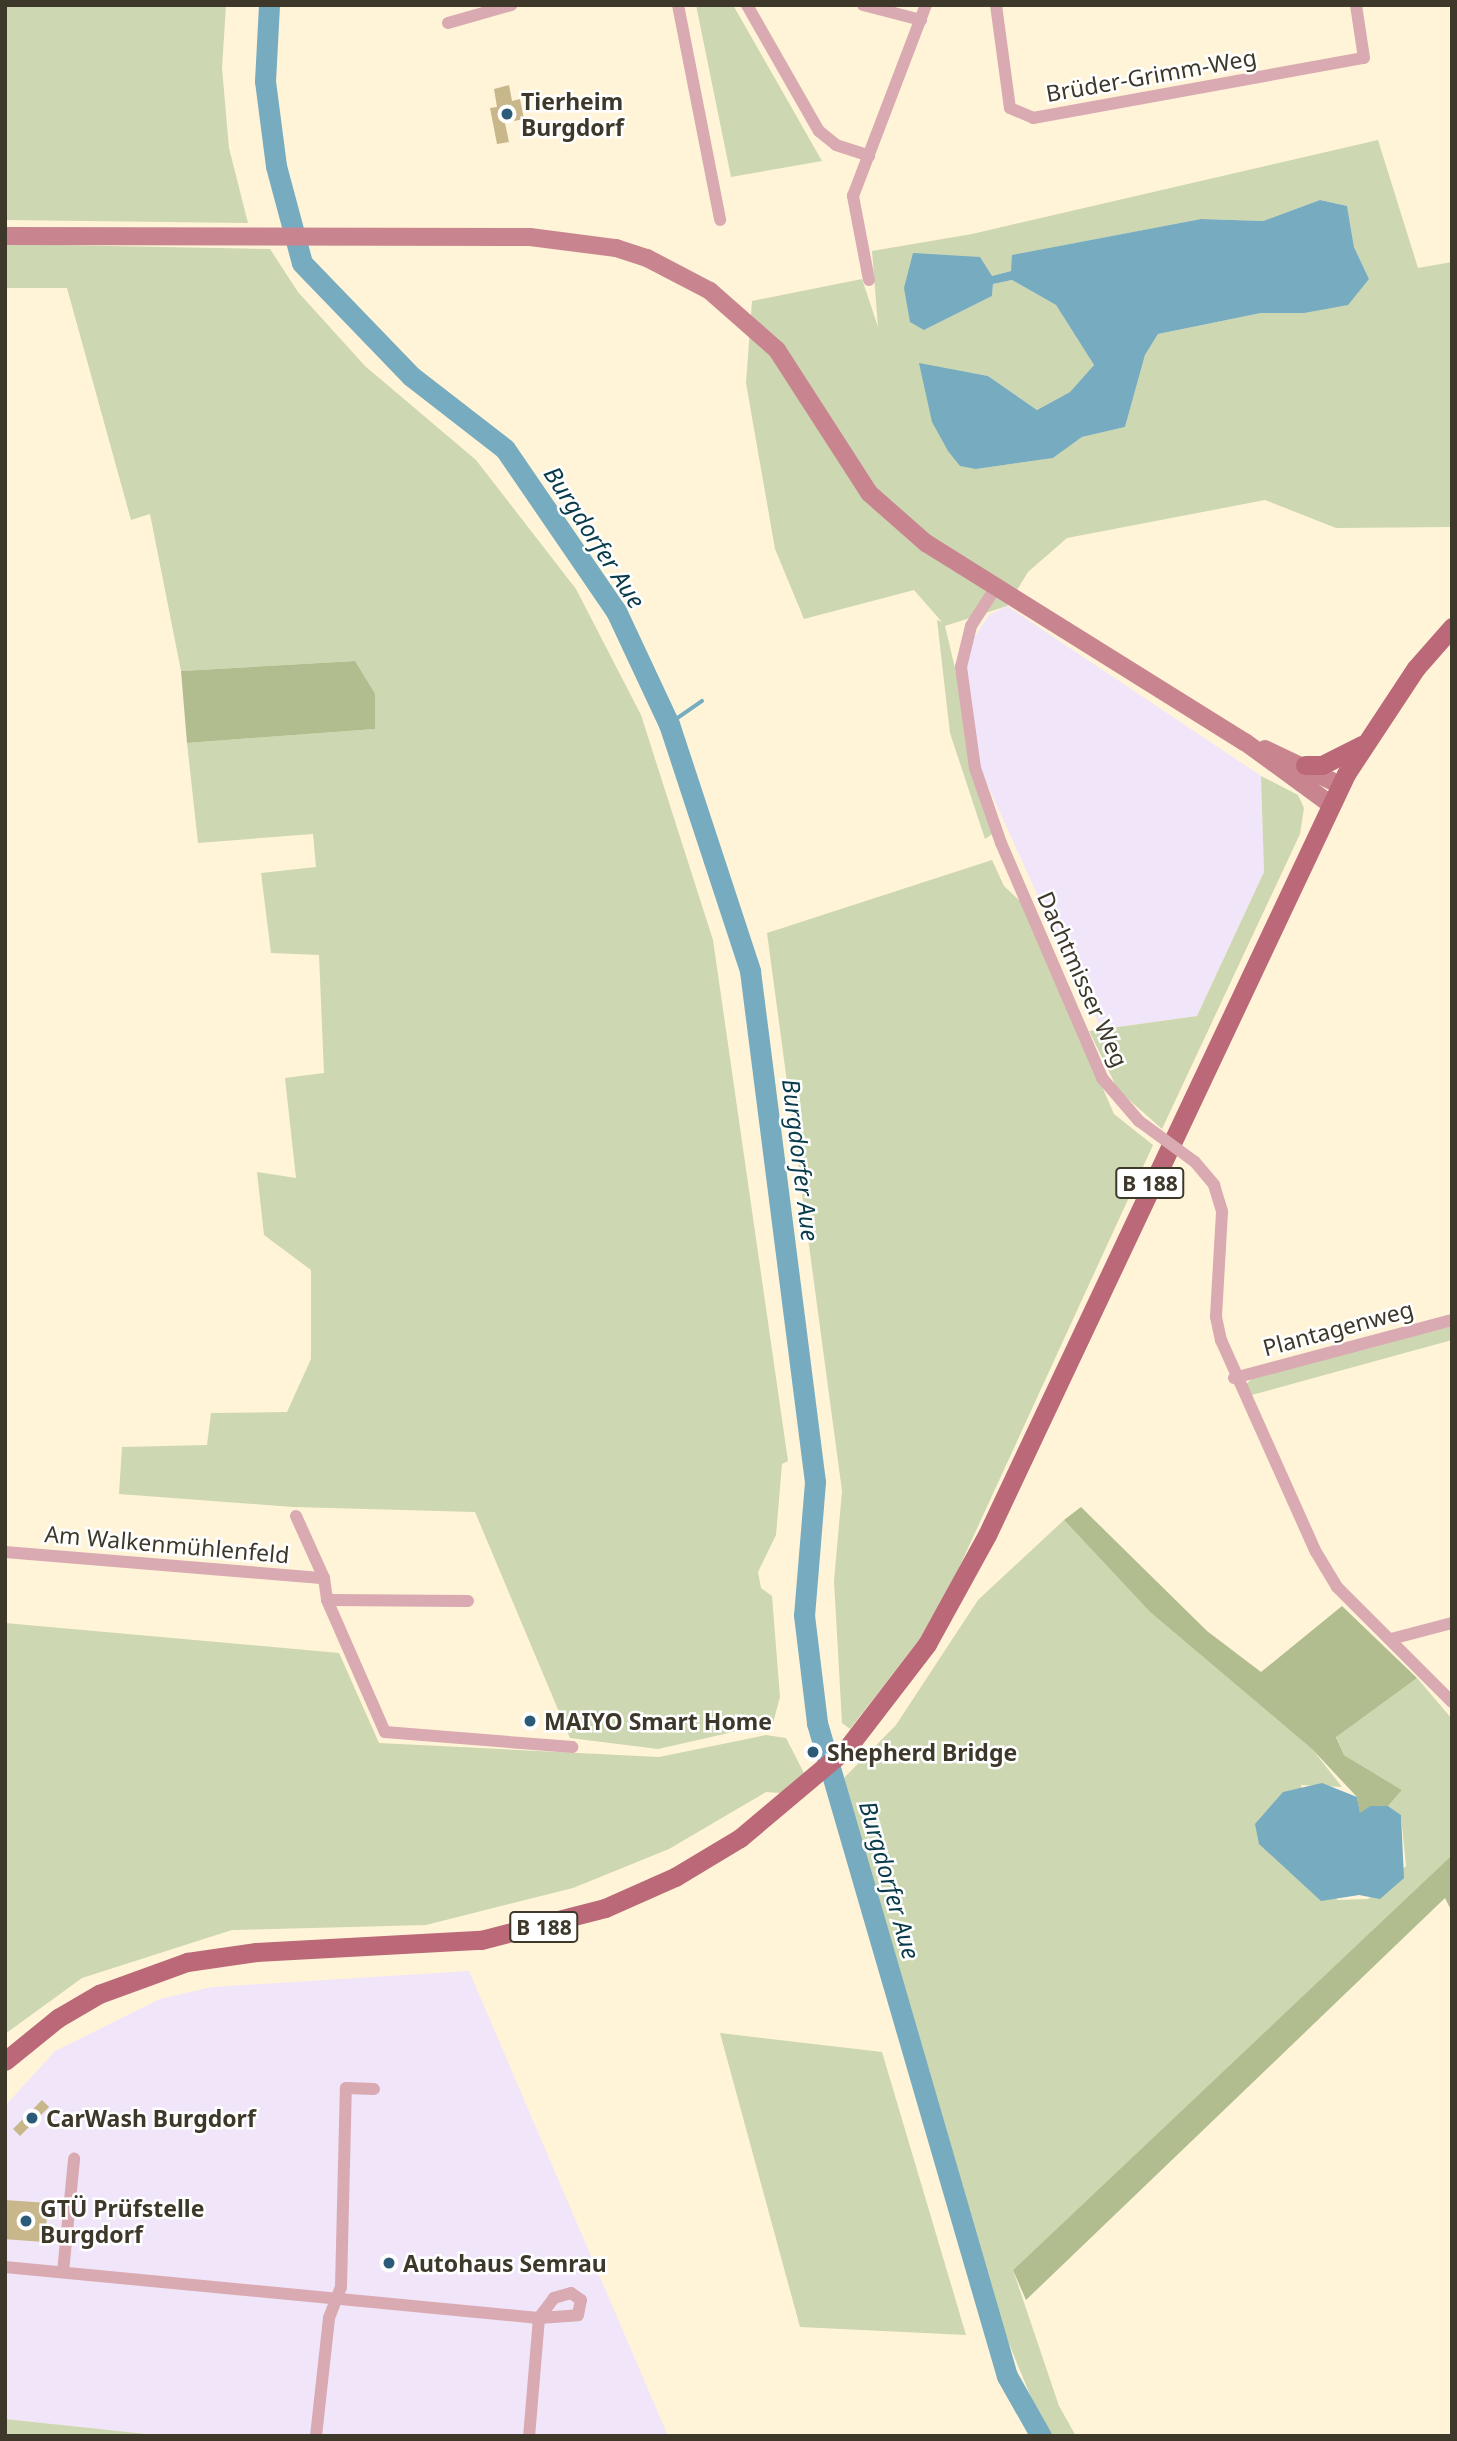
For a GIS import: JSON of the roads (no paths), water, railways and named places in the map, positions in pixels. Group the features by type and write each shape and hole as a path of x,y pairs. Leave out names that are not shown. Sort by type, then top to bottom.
{"main road":[{"name":"B 188","path":"5,2061 88,1999 187,1962 256,1952 456,1943 580,1917 697,1865 797,1794 848,1747 927,1644 987,1535 1340,785 1363,744 1452,628"},
{"path":"1305,765 1322,765 1363,744"}],"street":[{"path":"448,23 511,5"},
{"path":"678,5 720,220"},
{"path":"747,5 819,131 836,145 869,156"},
{"path":"863,5 921,20"},
{"path":"869,280 853,196 926,5"},
{"name":"Brüder-Grimm-Weg","path":"996,5 1010,108 1022,117 1364,58 1356,5"},
{"path":"5,236 317,236 572,241 616,248 678,272 742,315 777,350 869,493 926,543 1245,742 1330,804"},
{"name":"Dachtmisser Weg","path":"996,587 971,626 961,667 975,768 1001,843 1102,1078 1139,1121 1195,1161 1214,1185 1222,1212 1216,1317 1234,1378 1316,1552 1338,1587 1452,1702"},
{"path":"1245,742 1305,765 1340,785"},
{"name":"Plantagenweg","path":"1234,1378 1452,1320"},
{"name":"Am Walkenmühlenfeld","path":"296,1516 324,1578 327,1600 385,1732 572,1747"},
{"name":"Am Walkenmühlenfeld","path":"5,1552 324,1578"},
{"path":"327,1600 468,1601"},
{"path":"1391,1639 1452,1623"},
{"path":"316,2436 336,2299 345,2088 374,2089"},
{"path":"64,2272 75,2159"},
{"path":"5,2267 539,2318 530,2436"}],"water":[{"path":"1320,200 1347,206 1354,247 1369,279 1348,305 1304,313 1261,313 1158,334 1145,355 1125,427 1082,437 1053,458 976,469 960,466 948,451 932,422 919,363 988,376 1037,410 1070,392 1094,365 1056,305 1012,280 993,284 992,296 924,330 910,322 904,288 913,253 980,257 992,276 1011,271 1012,255 1201,219 1263,221"},
{"path":"1322,1783 1357,1797 1360,1813 1370,1806 1388,1806 1401,1815 1404,1878 1380,1899 1359,1895 1321,1901 1259,1844 1255,1824 1283,1792"}],"waterway":[{"name":"Burgdorfer Aue","path":"269,5 265,81 276,166 302,263 411,376 505,449 616,611 669,724 750,971 815,1482 804,1615 817,1723 1007,2376 1041,2436"},
{"path":"669,724 702,701"}],"place":[{"name":"Tierheim Burgdorf","path":"507,114"},
{"name":"MAIYO Smart Home","path":"530,1721"},
{"name":"Shepherd Bridge","path":"813,1752"},
{"name":"CarWash Burgdorf","path":"32,2118"},
{"name":"GTÜ Prüfstelle Burgdorf","path":"26,2221"},
{"name":"Autohaus Semrau","path":"389,2263"}]}
